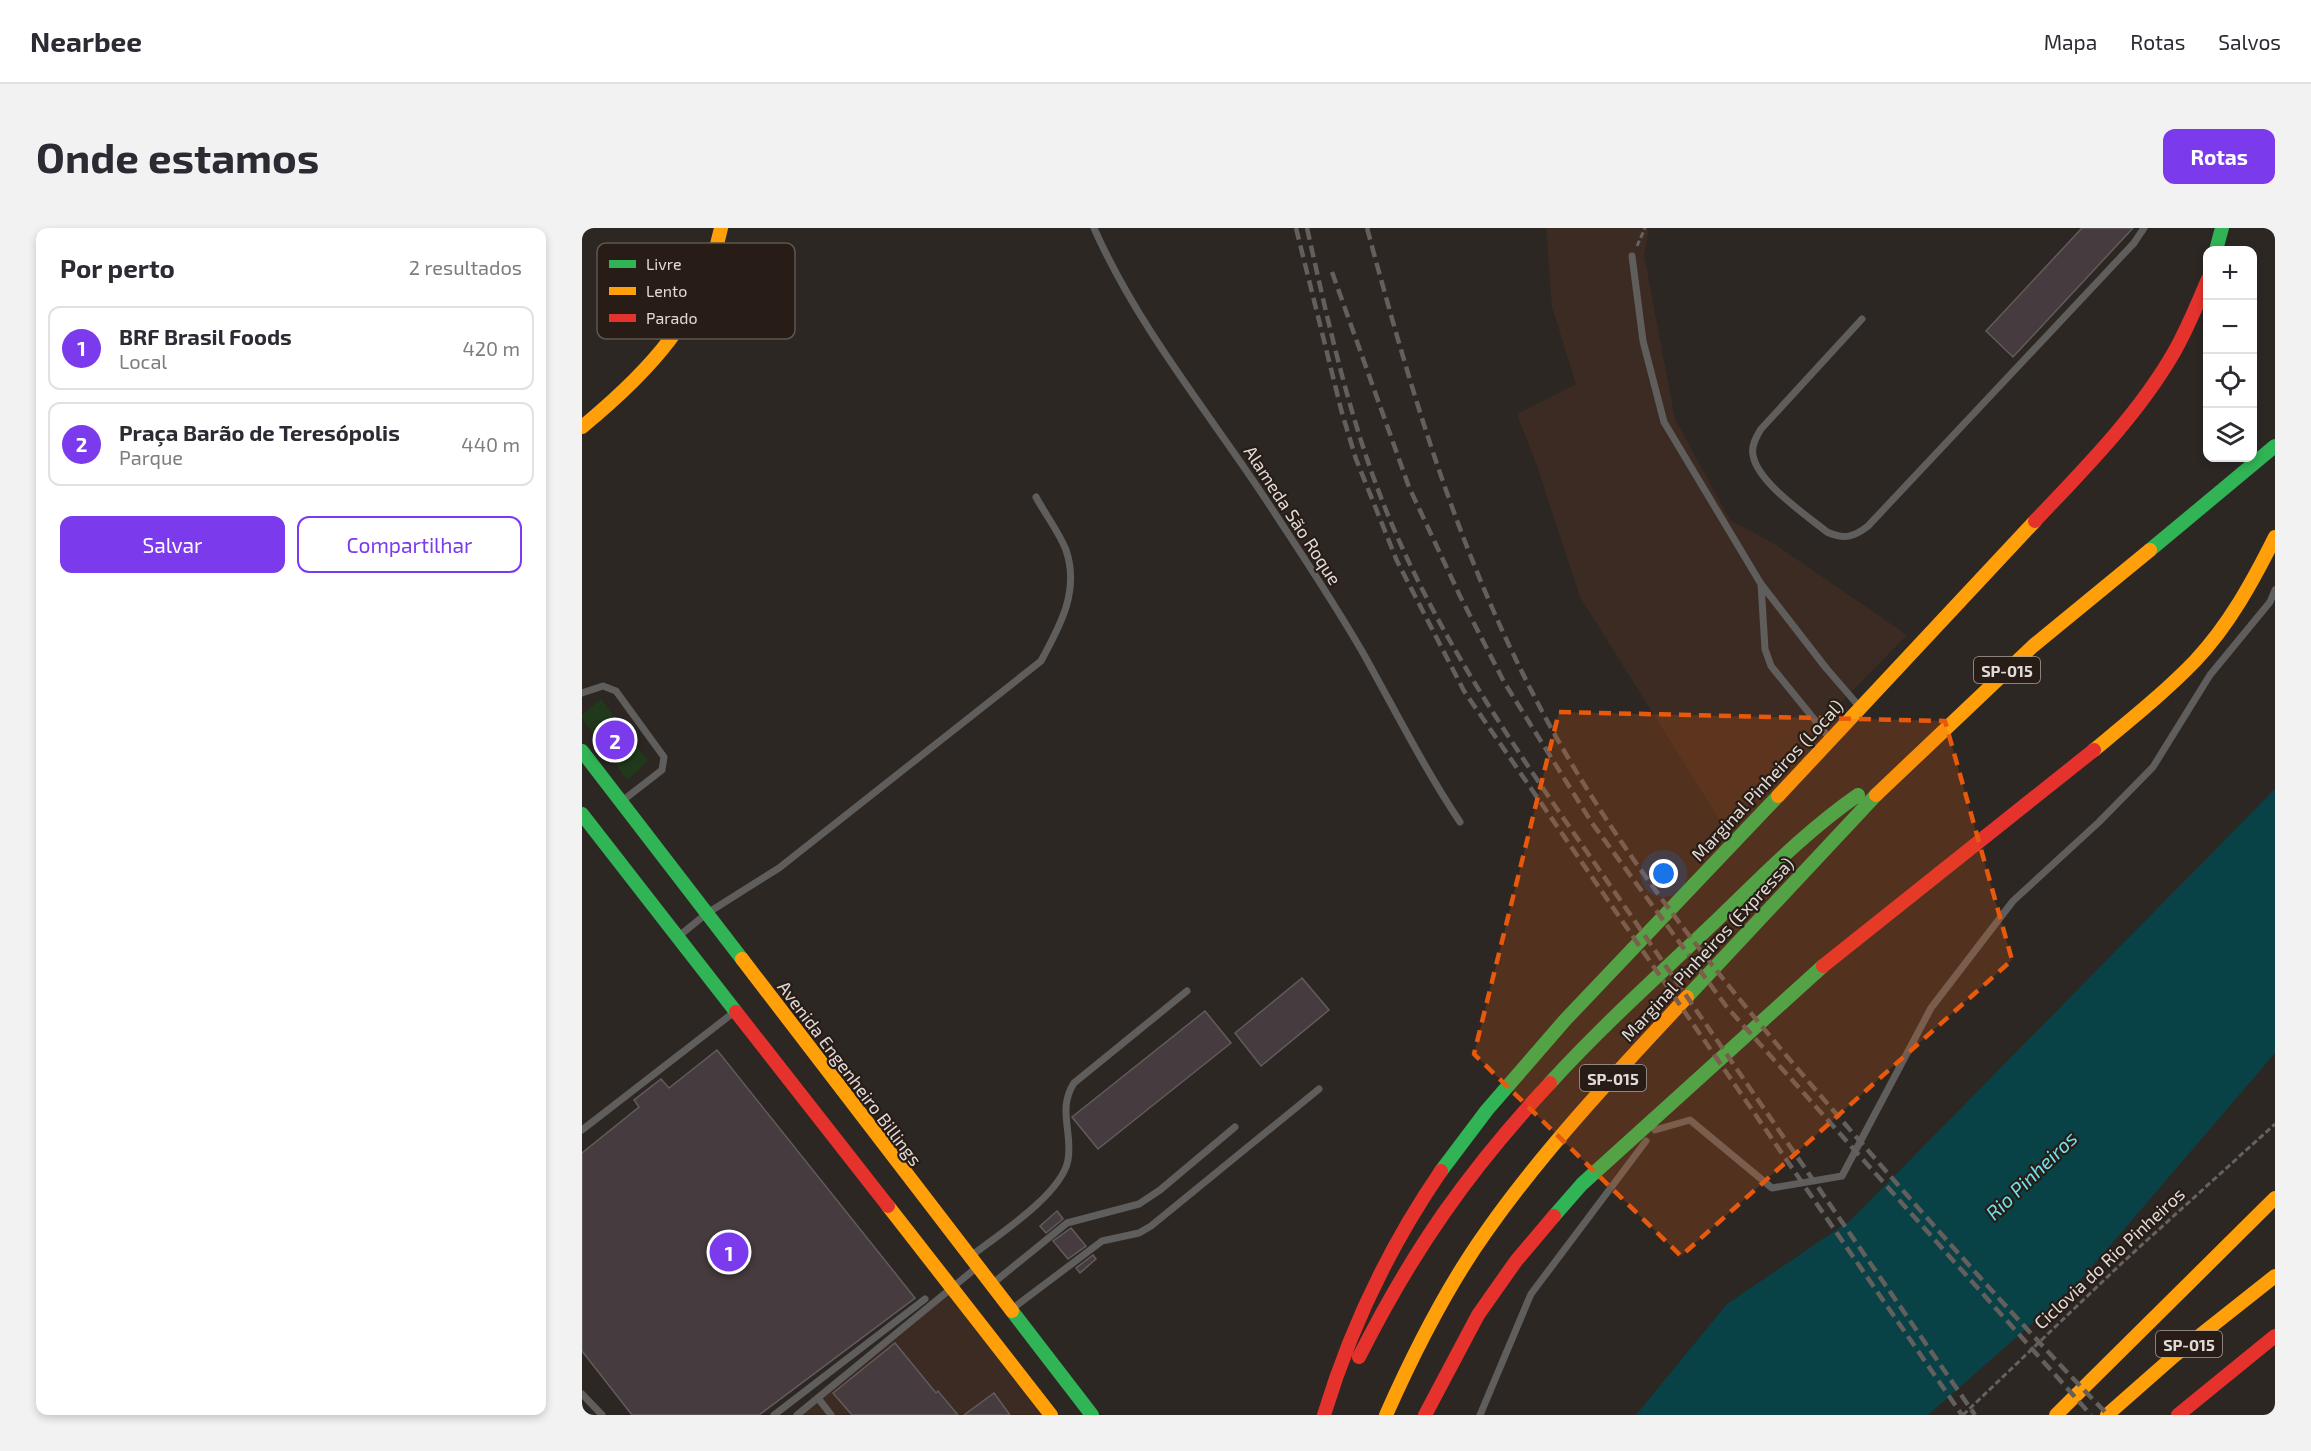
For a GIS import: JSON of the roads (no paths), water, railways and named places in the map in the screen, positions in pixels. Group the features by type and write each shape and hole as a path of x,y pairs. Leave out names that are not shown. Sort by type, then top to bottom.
{"main road":[{"path":"719,243 722,228"},
{"path":"2217,246 2222,228"},
{"name":"Marginal Pinheiros (Local)","path":"1325,1412 1356,1320 1387,1258 1430,1188 1485,1114 1558,1027 1861,707 2123,423 2166,365 2191,320 2203,291"},
{"path":"582,427 615,400 669,339"},
{"name":"Marginal Pinheiros (Expressa)","path":"1386,1415 1414,1353 1448,1292 1485,1233 1528,1175 1648,1039 1891,779 2033,646 2275,446"},
{"path":"1425,1415 1478,1315 1516,1261 1582,1184 1836,954 2066,774 2154,700 2196,660 2228,620 2255,577 2275,537"},
{"name":"Avenida Engenheiro Billings","path":"582,751 588,770 622,801 706,914 894,1187 951,1288 1050,1415"},
{"path":"1325,1412 1348,1378 1412,1254 1439,1213 1531,1102 1586,1042 1803,840 1855,797 1891,779"},
{"name":"Avenida Engenheiro Billings","path":"582,814 735,1011 894,1187 973,1263 1092,1415"},
{"path":"2056,1415 2275,1198"},
{"name":"SP-015","path":"2107,1415 2174,1356 2275,1276"},
{"path":"2178,1415 2275,1336"}],"lane":[{"name":"Alameda São Roque","path":"1094,228 1123,285 1151,332 1255,482 1343,618 1420,761 1460,822"},
{"path":"1862,319 1761,429 1753,448 1753,458 1776,488 1827,532 1836,537 1850,537 1868,526 2134,243 2144,228"},
{"path":"1632,256 1643,341 1665,422 1761,584 1826,668 1861,707"},
{"path":"677,937 706,914 779,868 1041,661 1064,619 1070,590 1066,551 1036,497"},
{"path":"1761,584 1765,649 1771,666 1831,739"},
{"path":"1480,1415 1531,1294 1655,1130 1690,1120 1772,1188 1842,1176 1931,1008 2013,901 2099,822 2153,767 2210,675 2270,602 2275,590"},
{"path":"582,693 603,686 616,691 664,757 662,770 622,801"},
{"path":"797,1415 951,1288 973,1263 1057,1183 1064,1172 1069,1150 1064,1110 1069,1091 1074,1083 1187,991"},
{"path":"582,1130 735,1011"},
{"path":"1010,1310 1102,1241 1139,1233 1151,1226 1319,1089"},
{"path":"990,1285 1067,1223 1125,1209 1146,1199 1236,1126"},
{"path":"774,1415 925,1299"},
{"path":"582,1394 602,1415"},
{"path":"818,1398 831,1415"}],"water":[{"name":"Rio Pinheiros","path":"2275,789 2275,1053 2078,1283 1928,1415 1636,1415 1727,1304 1851,1220"}],"railway":[{"path":"1296,228 1342,413 1356,459 1397,561 1464,691 1962,1415"},
{"path":"1307,228 1335,349 1370,468 1401,545 1451,644 1540,784 1975,1415"},
{"path":"1367,228 1416,398 1474,565 1522,672 1554,734 1590,794 1668,908 1755,1018 1942,1235 2108,1415"},
{"path":"1332,272 1409,487 1460,596 1504,682 1592,823 1726,1006 2091,1415"}],"place":[{"name":"Praça Barão de Teresópolis","path":"615,740"},
{"name":"BRF Brasil Foods","path":"729,1252"}]}
